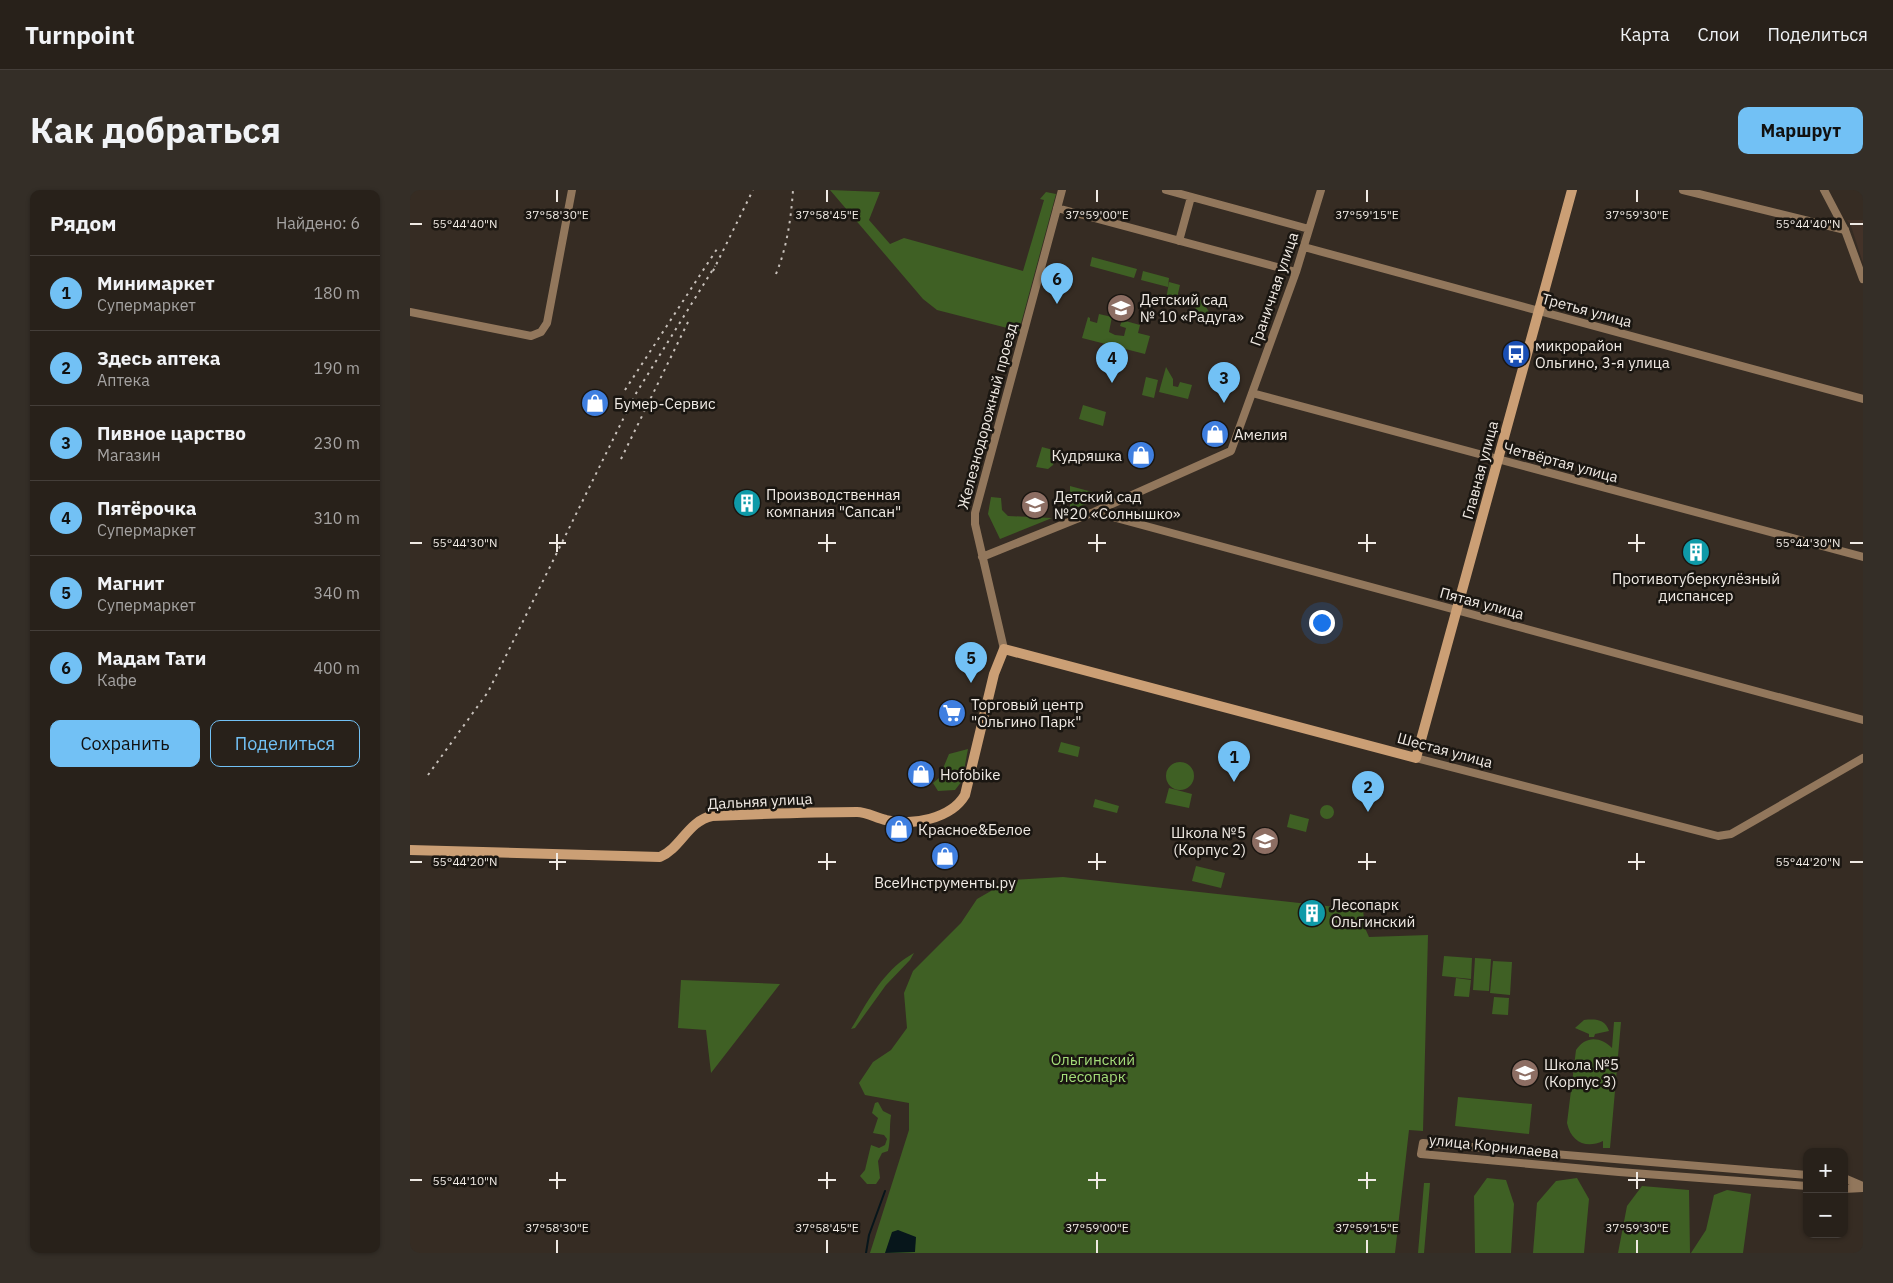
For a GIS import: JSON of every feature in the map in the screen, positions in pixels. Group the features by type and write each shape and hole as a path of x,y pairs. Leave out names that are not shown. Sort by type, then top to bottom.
{"street":[{"path":"410,312 531,336 541,332 547,323 572,190"},
{"name":"Железнодорожный проезд","path":"1004,649 974,518 1062,190"},
{"path":"1166,190 1309,229"},
{"name":"Граничная улица","path":"982,557 1094,512 1228,454 1231,451 1296,272 1321,190"},
{"name":"Главная улица","path":"1416,758 1572,190"},
{"path":"1683,190 1845,230"},
{"path":"1824,190 1845,230 1863,279"},
{"path":"1179,241 1191,197"},
{"path":"1057,208 1296,272"},
{"name":"Третья улица","path":"1304,247 1863,399"},
{"name":"Четвёртая улица","path":"1252,393 1863,558"},
{"name":"Пятая улица","path":"1094,512 1863,720"},
{"name":"Шестая улица","path":"1004,649 1718,836 1732,834 1863,758"},
{"name":"Дальняя улица","path":"410,850 660,857 676,845 698,822 712,816 860,812 884,820 902,821 938,816 954,808 965,795 994,674 1004,649"},
{"name":"улица Корнилаева","path":"1803,1175 1423,1143 1421,1154 1619,1172 1803,1186"},
{"path":"1848,1180 1863,1187"},
{"path":"1848,1189 1863,1187"}],"shaded area":[{"path":"1847,220 1863,220 1863,263 1851,226"},
{"path":"898,1230 916,1237 915,1252 885,1253 892,1232"}],"green space":[{"path":"830,190 880,192 869,220 890,244 904,238 1023,271 1044,200 1040,199 1046,192 1056,194 1019,331 937,310 923,299"},
{"path":"1092,257 1137,269 1134,278 1090,266"},
{"path":"1143,271 1169,278 1168,287 1141,280"},
{"path":"1169,282 1180,285 1176,302 1171,304 1166,300"},
{"path":"1198,299 1202,300 1209,312 1207,318 1194,314"},
{"path":"1099,314 1112,317 1109,332 1115,335 1124,336 1126,328 1120,326 1122,320 1140,325 1138,333 1150,336 1145,354 1082,338 1088,317 1090,321 1097,323"},
{"path":"1166,367 1173,379 1173,386 1178,387 1180,382 1192,385 1188,399 1159,392"},
{"path":"1146,377 1158,380 1154,398 1142,395"},
{"path":"1083,405 1106,412 1103,426 1079,419"},
{"path":"1042,447 1057,451 1053,465 1048,469 1036,467"},
{"path":"1070,486 1096,493 1088,493 1088,499 1096,500 1062,514 1062,510 1070,510 1070,504 1062,504 1062,494 1070,493"},
{"path":"991,497 1001,498 1002,510 1008,516 1052,518 1000,539 988,514"},
{"path":"1061,742 1080,747 1078,757 1058,752"},
{"path":"968,749 962,781 955,790 938,791 933,783 939,778 949,754"},
{"path":"1180,762 1190,766 1194,776 1190,786 1180,790 1170,786 1166,776 1170,766"},
{"path":"1169,788 1192,794 1189,808 1165,803"},
{"path":"1095,799 1119,806 1117,813 1093,807"},
{"path":"1324,805 1330,805 1334,812 1330,819 1324,819 1320,815 1320,809"},
{"path":"1290,814 1309,819 1306,832 1287,827"},
{"path":"1196,866 1225,873 1221,888 1192,881"},
{"name":"Ольгинский лесопарк","path":"1063,877 1363,910 1365,928 1369,937 1428,935 1423,1131 1409,1130 1395,1253 870,1253 909,1130 909,1103 865,1095 859,1083 873,1062 891,1050 907,1028 904,993 913,971 961,923 977,899 1010,880"},
{"path":"914,953 910,960 886,985 855,1028 851,1029 885,977 903,960"},
{"path":"1444,956 1472,958 1471,979 1442,976"},
{"path":"1475,958 1491,959 1489,991 1473,990"},
{"path":"1493,961 1512,962 1510,995 1490,993"},
{"path":"1456,978 1471,980 1469,997 1454,996"},
{"path":"681,980 780,984 711,1073 706,1030 678,1028"},
{"path":"1494,997 1509,998 1508,1015 1492,1014"},
{"path":"1584,1020 1600,1021 1605,1024 1609,1031 1589,1037 1589,1034 1575,1028"},
{"path":"1614,1022 1621,1022 1610,1148 1603,1148 1603,1141 1591,1144 1580,1142 1572,1135 1567,1123 1576,1050 1584,1042 1594,1039 1608,1044 1612,1048"},
{"path":"1458,1097 1532,1104 1529,1134 1455,1126"},
{"path":"878,1102 883,1111 891,1115 889,1147 888,1151 882,1153 878,1161 880,1178 876,1184 867,1184 860,1176 865,1170 871,1145 879,1148 885,1145 887,1139 884,1135 873,1133 878,1118 872,1113 875,1103"},
{"path":"1487,1178 1506,1180 1514,1204 1511,1253 1475,1253 1474,1196"},
{"path":"1577,1178 1589,1199 1584,1253 1533,1253 1537,1203 1556,1181"},
{"path":"1424,1183 1430,1183 1424,1253 1418,1253"},
{"path":"1642,1186 1689,1190 1690,1253 1618,1253 1627,1206"},
{"path":"1727,1190 1751,1194 1743,1253 1691,1253 1706,1230 1714,1195"}],"waterway":[{"path":"866,1253 869,1235 885,1191"}],"railway":[{"path":"713,271 753,190"},
{"path":"776,274 788,233 793,190"},
{"path":"625,390 717,249"},
{"path":"428,775 488,692 635,395 715,266"},
{"path":"621,459 689,320"}],"place":[{"name":"Мадам Тати","path":"1057,304"},
{"name":"Детский сад № 10 «Радуга»","path":"1121,308"},
{"name":"микрорайон Ольгино, 3-я улица","path":"1516,354"},
{"name":"Пятёрочка","path":"1112,383"},
{"name":"Бумер-Сервис","path":"595,403"},
{"name":"Пивное царство","path":"1224,403"},
{"name":"Амелия","path":"1215,434"},
{"name":"Кудряшка","path":"1141,455"},
{"name":"Производственная компания \"Сапсан\"","path":"747,503"},
{"name":"Детский сад №20 «Солнышко»","path":"1035,505"},
{"name":"Противотуберкулёзный диспансер","path":"1696,552"},
{"name":"Магнит","path":"971,683"},
{"name":"Торговый центр \"Ольгино Парк\"","path":"952,713"},
{"name":"Hofobike","path":"921,774"},
{"name":"Минимаркет","path":"1234,782"},
{"name":"Здесь аптека","path":"1368,812"},
{"name":"Красное&Белое","path":"899,829"},
{"name":"Школа №5 (Корпус 2)","path":"1265,841"},
{"name":"ВсеИнструменты.ру","path":"945,856"},
{"name":"Лесопарк Ольгинский","path":"1312,913"},
{"name":"Школа №5 (Корпус 3)","path":"1525,1073"}]}
